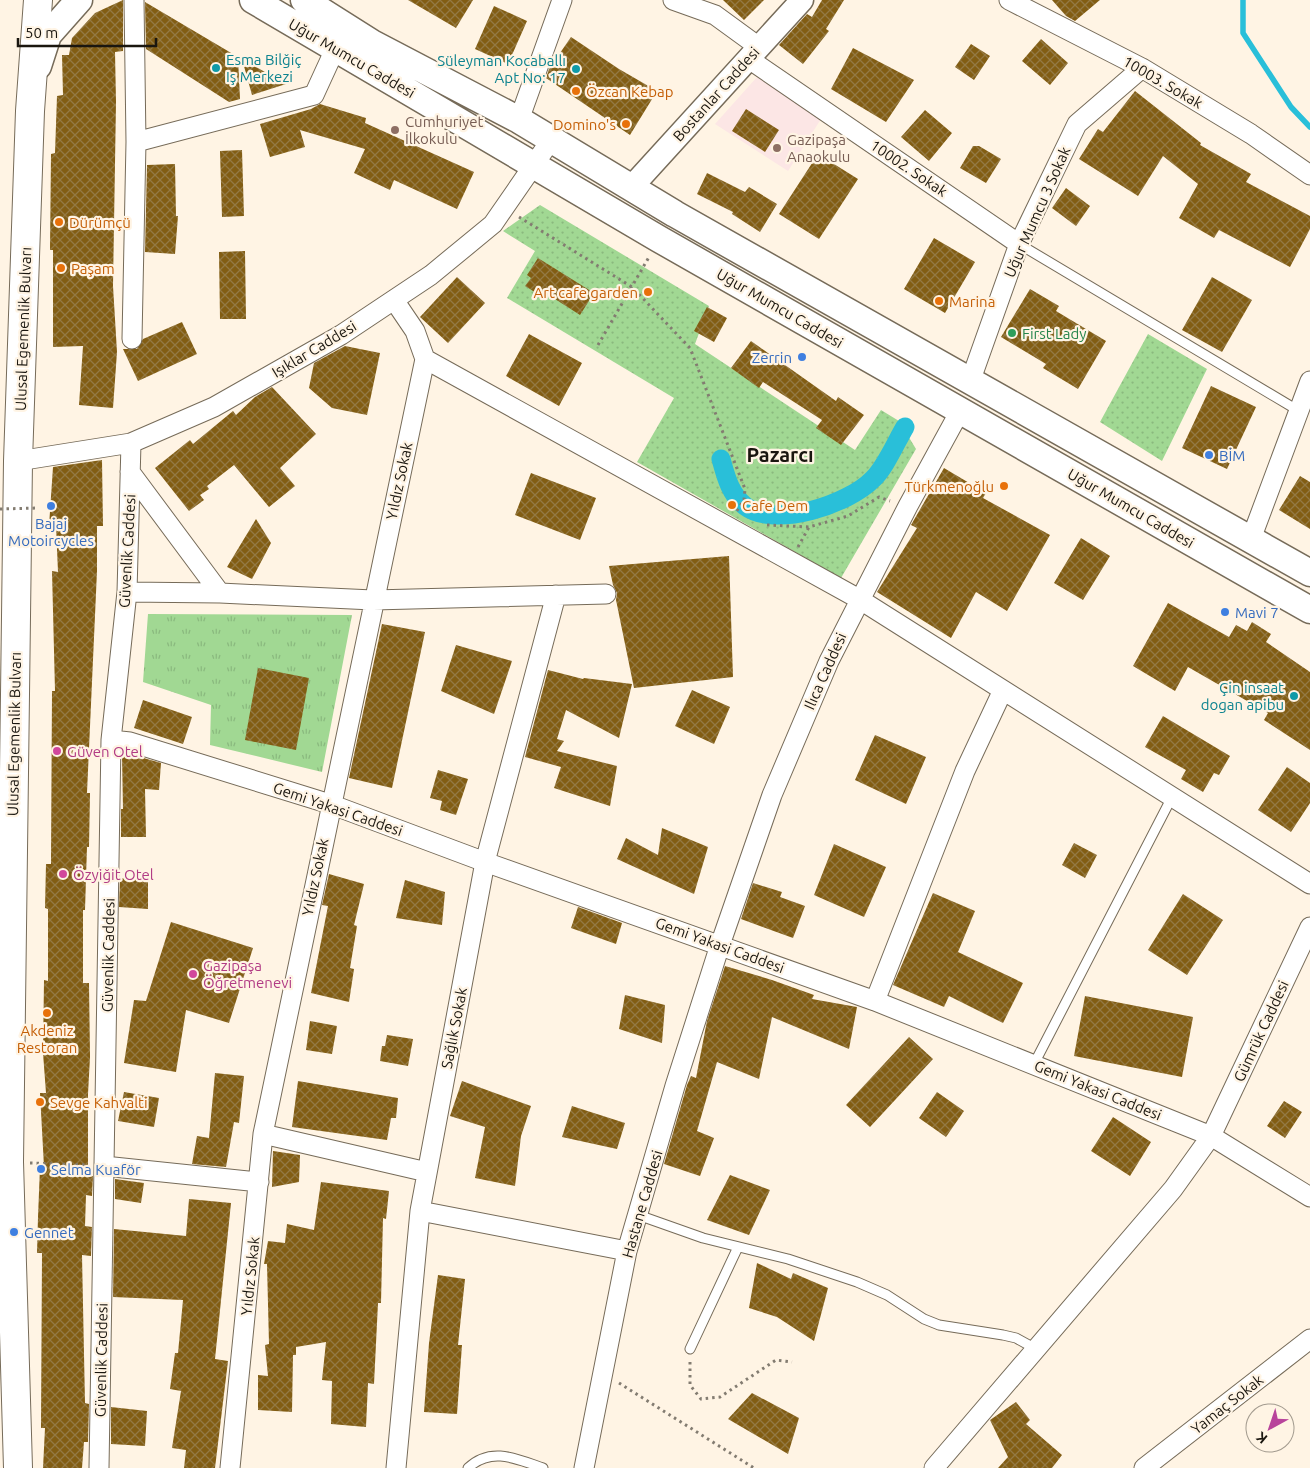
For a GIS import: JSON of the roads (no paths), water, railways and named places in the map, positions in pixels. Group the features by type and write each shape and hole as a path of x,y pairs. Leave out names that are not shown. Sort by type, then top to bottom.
{"highway":[{"name":"Ulusal Egemenlik Bulvarı","path":"18,1468 8,1162 18,461 30,111 38,0"}],"main road":[{"path":"30,111 41,53 48,35 79,0"},
{"name":"Uğur Mumcu Caddesi","path":"252,0 336,47 659,239 1310,610"},
{"name":"Uğur Mumcu Caddesi","path":"304,0 372,43 519,120 629,186 970,382 1310,573"}],"street":[{"path":"132,339 136,142 134,0"},
{"path":"519,120 562,0"},
{"name":"10002. Sokak","path":"673,0 715,15 754,53 1019,244"},
{"name":"Bostanlar Caddesi","path":"629,186 638,180 802,0"},
{"name":"10003. Sokak","path":"1009,0 1142,68 1251,134 1310,175"},
{"path":"136,142 314,95 336,47"},
{"name":"Uğur Mumcu 3 Sokak","path":"970,382 1019,244 1077,124 1142,68"},
{"name":"Işıklar Caddesi","path":"18,461 132,443 214,407 341,334 394,300 447,262 493,224 551,140"},
{"path":"394,300 415,331 425,359 859,599 1310,884"},
{"name":"Yıldız Sokak","path":"230,1468 263,1134 330,804 425,359"},
{"path":"1251,539 1310,381"},
{"name":"Ilıca Caddesi","path":"720,945 772,795 829,661 859,599 960,411"},
{"name":"Güvenlik Caddesi","path":"99,1468 111,740 126,592 132,443"},
{"path":"130,472 220,593"},
{"path":"126,592 220,593 373,600 606,594"},
{"name":"Sağlık Sokak","path":"396,1468 420,1211 427,1172 485,862 556,595"},
{"path":"875,1001 965,771 1003,690"},
{"name":"Gemi Yakasi Caddesi","path":"111,740 130,742 330,804 485,862 875,1001 1211,1136 1310,1197"},
{"name":"Gümrük Caddesi","path":"934,1468 1173,1189 1211,1136 1310,927"},
{"name":"Hastane Caddesi","path":"584,1468 627,1252 675,1086 720,945"},
{"path":"263,1134 427,1172"},
{"path":"104,1166 259,1182"},
{"path":"420,1211 627,1252"},
{"name":"Yamaç Sokak","path":"1144,1468 1310,1339"}],"lane":[{"path":"1019,244 1299,411"},
{"path":"1034,1064 1172,797"},
{"path":"638,1215 703,1238 788,1259 857,1282 887,1295 924,1319 939,1325 1016,1338 1036,1349"},
{"path":"690,1349 738,1247"},
{"path":"468,1468 480,1459 498,1455 543,1468"}],"waterway":[{"path":"1243,0 1243,33 1291,107 1310,127"},
{"path":"721,459 732,491 745,506 758,512 774,515 792,514 830,505 862,488 882,468 905,427"}],"place":[{"name":"Esma Bilğiç Iş Merkezi","path":"216,68"},
{"name":"Süleyman Kocaballı Apt No: 17","path":"576,69"},
{"name":"Özcan Kebap","path":"576,91"},
{"name":"Domino's","path":"626,124"},
{"name":"Cumhuriyet İlkokulu","path":"395,130"},
{"name":"Gazipaşa Anaokulu","path":"777,148"},
{"name":"Dürümçü","path":"59,222"},
{"name":"Paşam","path":"61,268"},
{"name":"Art cafe garden","path":"648,292"},
{"name":"Marina","path":"939,301"},
{"name":"First Lady","path":"1012,333"},
{"name":"Zerrin","path":"802,357"},
{"name":"BİM","path":"1209,455"},
{"name":"Türkmenoğlu","path":"1004,486"},
{"name":"Cafe Dem","path":"732,505"},
{"name":"Bajaj Motoircycles","path":"51,506"},
{"name":"Mavi 7","path":"1225,612"},
{"name":"Çin insaat dogan apibu","path":"1294,696"},
{"name":"Güven Otel","path":"57,751"},
{"name":"Özyiğit Otel","path":"63,874"},
{"name":"Gazipaşa Öğretmenevi","path":"193,974"},
{"name":"Akdeniz Restoran","path":"47,1013"},
{"name":"Sevge Kahvalti","path":"40,1102"},
{"name":"Selma Kuaför","path":"41,1169"},
{"name":"Gennet","path":"14,1232"}],"district":[{"name":"Pazarcı","path":"780,454"}]}
